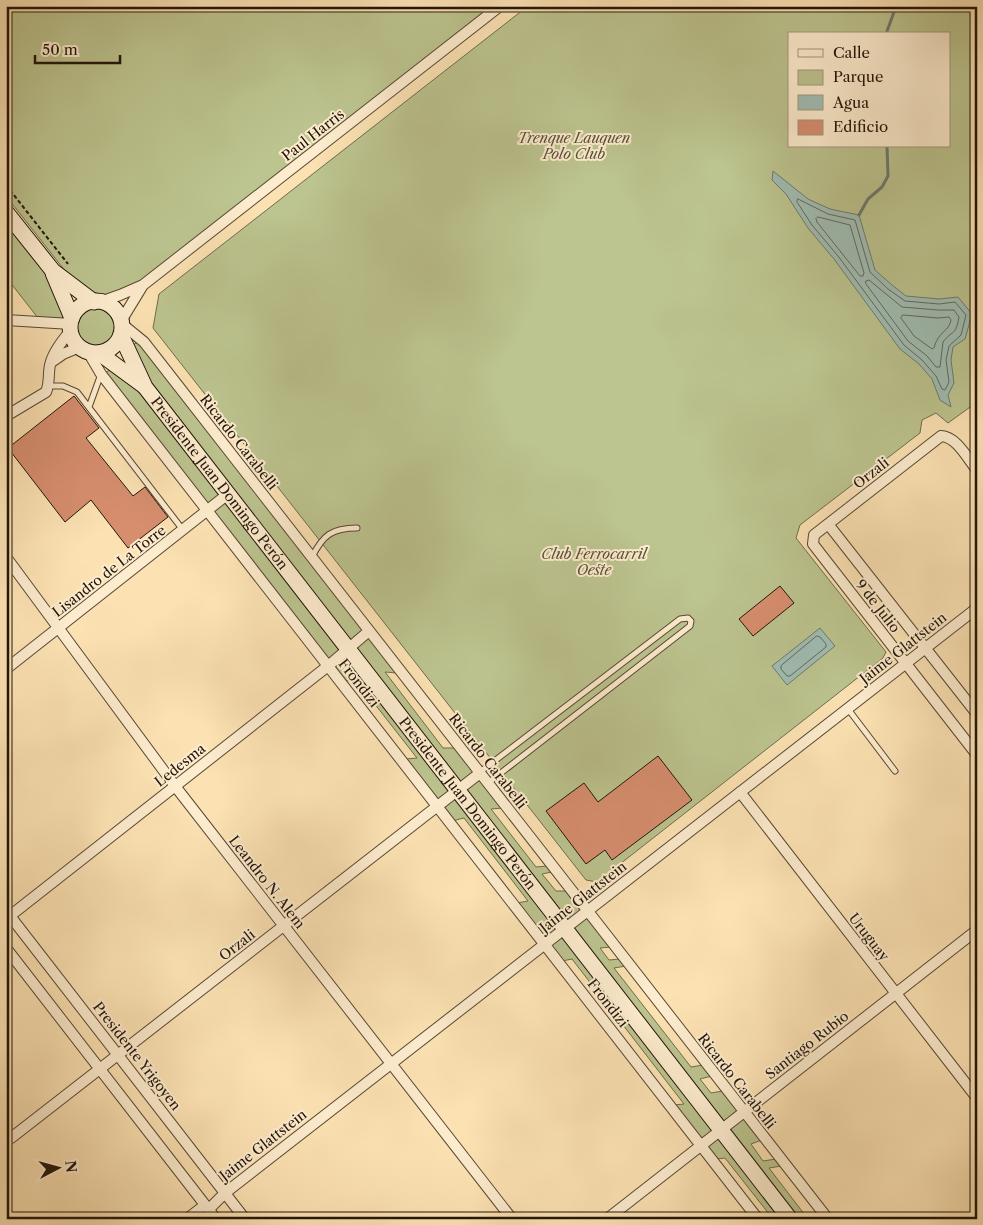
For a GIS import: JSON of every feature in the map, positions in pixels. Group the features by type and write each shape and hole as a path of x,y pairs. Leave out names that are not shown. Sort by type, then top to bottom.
{"main road":[{"path":"6,212 53,271 97,302 114,308 121,327 113,347 89,351 76,343 53,271"},
{"path":"71,324 80,307 97,302"},
{"name":"Presidente Juan Domingo Perón","path":"121,327 145,386 790,1219"},
{"name":"Presidente Juan Domingo Perón","path":"89,351 145,386"}],"street":[{"name":"Paul Harris","path":"97,302 120,296 143,285 500,6"},
{"name":"Paul Harris","path":"121,327 143,285"},
{"path":"6,320 71,324 50,363 49,386 46,392 6,416"},
{"name":"Ricardo Carabelli","path":"121,327 144,342 828,1219"},
{"path":"50,363 64,354 89,351"},
{"name":"Frondizi","path":"89,351 101,374 758,1219"},
{"name":"Orzali","path":"813,544 814,535 941,436 954,441 977,470"},
{"name":"Lisandro de La Torre","path":"6,669 184,531 228,494"},
{"name":"9 de Julio","path":"828,524 977,714"},
{"name":"9 de Julio","path":"813,544 977,755"},
{"name":"Leandro N. Alem","path":"6,557 175,786 512,1219"},
{"name":"Jaime Glattstein","path":"187,1219 207,1207 977,608"},
{"name":"Ledesma","path":"7,915 328,666 369,630"},
{"name":"Orzali","path":"11,1138 480,773"},
{"name":"Uruguay","path":"740,792 977,1098"},
{"name":"Presidente Yrigoyen","path":"7,915 245,1219"},
{"name":"Santiago Rubio","path":"607,1219 977,930"},
{"path":"6,948 216,1219"}],"lane":[{"path":"89,408 101,374"},
{"path":"49,386 63,386 77,392 184,531"},
{"path":"311,557 328,534 348,528 356,528"},
{"path":"480,773 680,620 688,618 690,626 488,783"},
{"path":"848,709 895,770"}],"path":[{"path":"6,185 71,268"}],"green space":[{"path":"6,6 491,6 139,284 104,297 96,296 66,272 6,196"},
{"path":"528,6 977,6 977,386 973,405 948,423 936,413 922,420 920,433 800,525 796,538 886,652 883,658 597,882 586,880 153,328 159,294"},
{"path":"6,220 50,277 67,320 38,318 6,277"},
{"path":"100,307 107,310 113,316 116,327 115,335 107,344 100,347 92,347 85,344 77,335 76,323 79,316 88,308"},
{"path":"139,342 397,673 385,672 443,748 456,748 503,808 491,809 536,867 547,866 552,872 542,874 556,891 567,891 611,947 600,948 609,960 620,959 626,966 614,968 691,1067 703,1065 712,1076 700,1079 711,1093 723,1091 762,1140 751,1144 763,1161 776,1159 782,1166 769,1168 808,1219 797,1219 150,384 132,345"},
{"path":"111,369 142,391 784,1219 773,1219 725,1158 716,1159 674,1105 684,1104 572,959 562,961 517,903 528,901 464,818 452,821 405,759 417,758 356,680 344,681 105,373"}],"water":[{"path":"773,171 808,199 830,209 859,215 875,270 906,296 939,299 958,297 972,314 965,339 953,347 951,360 954,383 948,395 951,407 940,400 932,379 919,364 900,349 834,259 808,228 786,194 772,180"},
{"path":"820,628 835,646 787,685 772,666"}],"building":[{"path":"74,396 99,428 86,438 133,496 145,487 168,517 128,548 91,500 65,522 8,448"},
{"path":"780,586 794,603 753,636 739,619"},
{"path":"658,756 692,800 612,860 605,850 586,864 546,811 584,783 598,802"}],"waterway":[{"path":"887,32 894,12"},
{"path":"859,215 868,199 882,187 888,176 887,148"}],"park label":[{"name":"Trenque Lauquen Polo Club","path":"574,146"},
{"name":"Club Ferrocarril Oeste","path":"594,562"}]}
